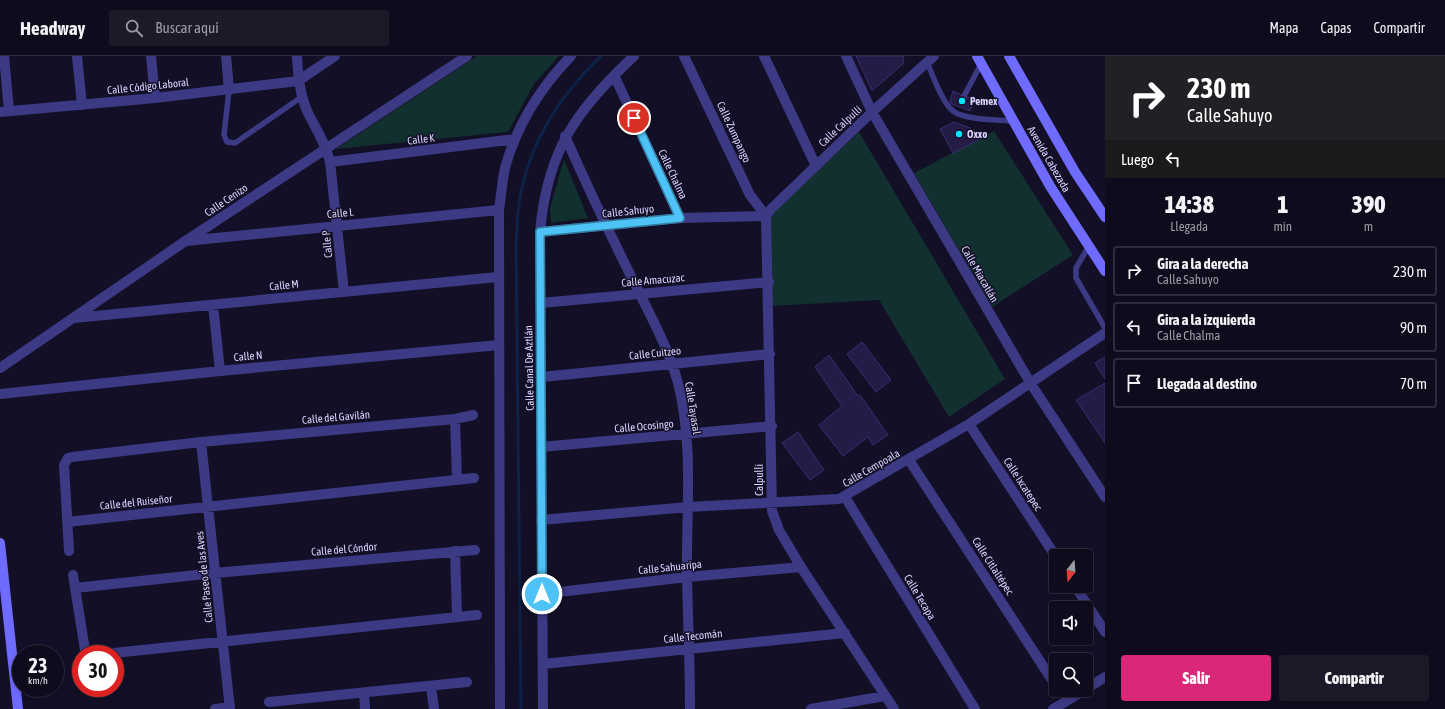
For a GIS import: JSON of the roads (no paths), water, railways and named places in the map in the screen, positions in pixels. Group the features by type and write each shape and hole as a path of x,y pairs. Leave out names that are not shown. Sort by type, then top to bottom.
{"main road":[{"name":"Avenida Cabezada","path":"1009,56 1075,172 1105,217"},
{"name":"Avenida Cabezada","path":"979,60 1050,186 1105,271"},
{"path":"0,543 18,709"}],"street":[{"path":"4,56 5,112"},
{"path":"77,56 82,105"},
{"path":"151,56 155,98"},
{"path":"226,56 230,90"},
{"name":"Calle P","path":"297,56 298,81 309,116 327,147 330,162 344,292"},
{"path":"298,81 335,56"},
{"name":"Calle Cenizo","path":"0,368 184,242 467,56"},
{"path":"500,709 499,210 505,169 515,139 534,101 548,81 571,56"},
{"name":"Calle Canal De Aztlán","path":"543,709 540,232 546,189 565,136 597,93 634,56"},
{"name":"Calle Zumpango","path":"684,56 750,195 766,216"},
{"path":"764,56 816,166"},
{"name":"Calle Miacatlán","path":"846,56 872,112 1031,384 1105,497"},
{"name":"Calle Calpulli","path":"766,216 770,210 872,112 931,59"},
{"name":"Calle Chalma","path":"614,75 680,218"},
{"name":"Calle Código Laboral","path":"5,112 155,98 298,81"},
{"name":"Calle Tayasal","path":"565,136 606,226 660,334 672,363 678,386 686,435 690,709"},
{"name":"Calle K","path":"330,162 515,139"},
{"name":"Calle L","path":"184,242 499,210"},
{"name":"Calle Sahuyo","path":"540,232 680,218 766,216"},
{"name":"Calpulli","path":"766,216 772,426 771,504 776,524 801,567 894,709"},
{"name":"Calle M","path":"73,318 498,277"},
{"name":"Calle Amacuzac","path":"540,303 769,282"},
{"path":"213,305 220,371"},
{"name":"Calle Cempoala","path":"541,520 688,507 831,501 846,497 969,424 1105,334"},
{"name":"Calle N","path":"0,394 220,371 499,345"},
{"name":"Calle Cuitzeo","path":"542,377 770,354"},
{"name":"Calle del Gavilán","path":"201,442 454,419 472,414"},
{"path":"454,419 457,480"},
{"name":"Calle Ixcatepec","path":"969,424 1051,549"},
{"name":"Calle Ocosingo","path":"541,447 772,426"},
{"path":"69,551 64,465 66,461 72,457 201,442"},
{"name":"Calle Paseo de las Aves","path":"201,442 230,708"},
{"name":"Calle Citlaltépec","path":"909,460 1049,675"},
{"path":"208,506 474,478"},
{"name":"Calle Tecapa","path":"846,497 975,709"},
{"name":"Calle del Ruiseñor","path":"67,522 208,506"},
{"name":"Calle del Cóndor","path":"75,588 215,573 475,550"},
{"path":"455,551 457,616"},
{"name":"Calle Sahuaripa","path":"542,594 687,577 801,567"},
{"path":"73,575 84,645"},
{"path":"1080,593 1105,632"},
{"path":"124,652 477,615"},
{"name":"Calle Tecomán","path":"543,664 845,633"},
{"path":"1093,685 1105,677"},
{"path":"269,702 299,704 364,693 432,687 467,682"},
{"path":"432,687 434,709"},
{"path":"364,693 365,709"},
{"path":"811,709 885,696"},
{"path":"1063,697 1066,702"},
{"path":"1053,709 1074,697"},
{"path":"215,709 230,708"}],"lane":[{"path":"931,59 950,108 958,114 1014,122"},
{"path":"964,96 979,60"},
{"path":"230,90 224,135 227,142 235,143 303,96"},
{"path":"958,114 960,107"},
{"path":"1088,246 1076,268 1076,278 1105,328"}],"waterway":[{"path":"521,709 516,247 517,220 521,192 526,172 541,135 561,101 601,56"}],"place":[{"name":"Pemex","path":"962,101"},
{"name":"Oxxo","path":"959,134"}]}
